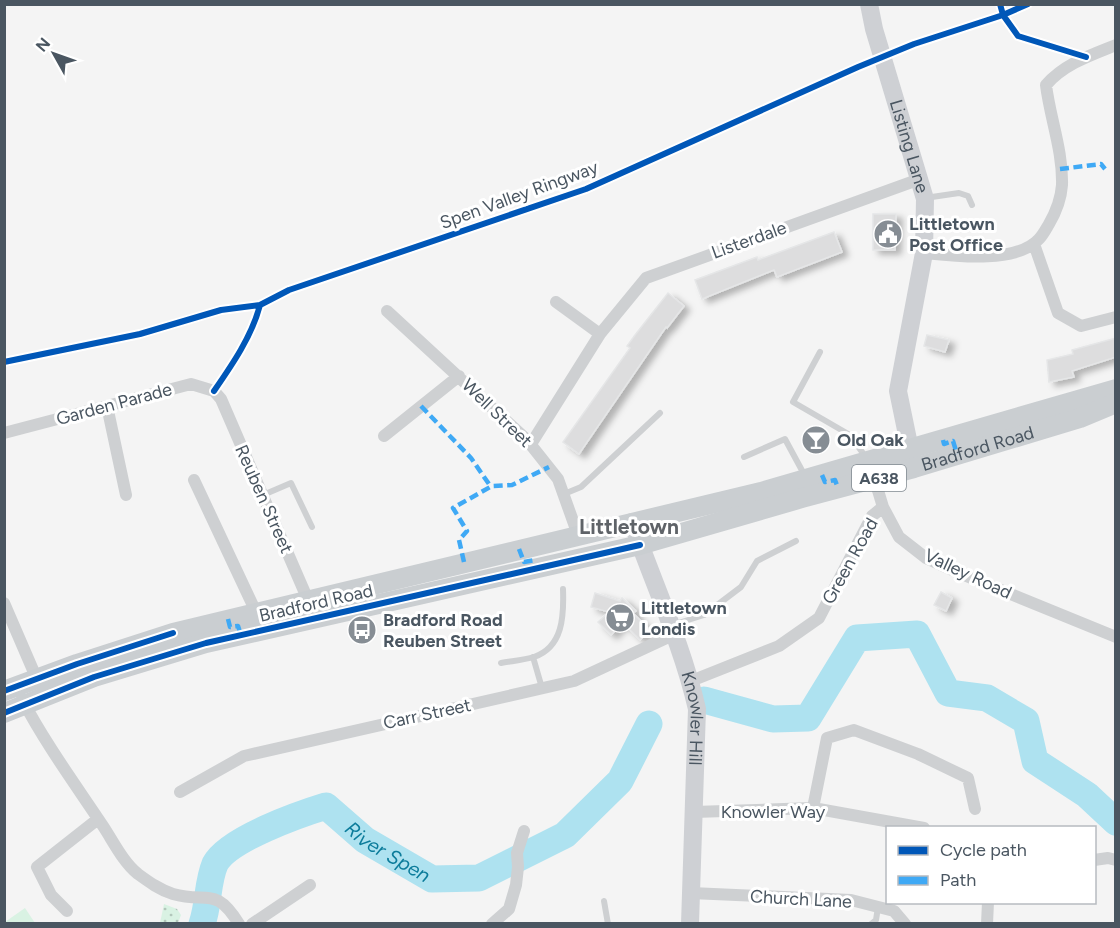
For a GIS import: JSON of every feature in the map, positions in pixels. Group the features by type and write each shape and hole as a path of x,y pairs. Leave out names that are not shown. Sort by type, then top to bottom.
{"main road":[{"name":"Bradford Road","path":"912,459 1116,389"},
{"name":"Bradford Road","path":"4,713 15,694 94,677 206,643 640,545 802,498 872,470 1080,418 1116,403"},
{"name":"Bradford Road","path":"41,688 77,664 173,633 806,479 872,470"}],"street":[{"name":"Listing Lane","path":"869,4 874,29 925,198 924,253 898,391 912,459"},
{"path":"924,253 960,256 992,255 1022,251 1041,238 1058,208 1062,186 1059,155 1046,85 1056,73 1086,57 1116,45"},
{"name":"Listerdale","path":"531,444 600,334 646,278 920,179"},
{"path":"1034,244 1058,313 1081,326 1116,317"},
{"path":"556,302 600,334"},
{"name":"Well Street","path":"387,310 531,444 558,479 578,535"},
{"path":"384,435 459,376"},
{"name":"Garden Parade","path":"4,433 191,384 214,391 221,399"},
{"name":"Reuben Street","path":"221,399 308,600"},
{"path":"107,406 126,495"},
{"name":"Valley Road","path":"872,470 883,507 899,537 926,558 1116,637"},
{"path":"194,480 256,612"},
{"name":"Green Road","path":"691,681 779,646 819,618 872,516 883,507"},
{"name":"Knowler Hill","path":"632,522 691,681 697,709 690,924"},
{"path":"4,603 41,688"},
{"name":"Carr Street","path":"180,792 244,756 574,681 673,630"},
{"path":"15,694 135,871 153,885 175,894 223,902 239,924"},
{"path":"813,808 827,738 854,730 918,754 968,778 975,808"},
{"name":"Knowler Way","path":"694,813 813,808 913,826"},
{"path":"68,911 51,895 37,867 98,819"},
{"path":"492,924 509,909 518,867 517,853 524,831"},
{"path":"1096,860 1108,858 1116,860"},
{"path":"252,924 310,885"},
{"name":"Church Lane","path":"691,893 851,900 894,911 905,924"},
{"path":"987,924 988,904"}],"lane":[{"path":"925,198 959,193 968,196 972,205"},
{"path":"820,352 793,402 850,435 872,470"},
{"path":"564,494 581,487 660,413"},
{"path":"744,457 785,439 806,479"},
{"path":"263,496 291,483 312,527"},
{"path":"673,630 704,615 741,586 757,561 796,541"},
{"path":"501,663 533,657 549,649 556,641 564,610 564,589"},
{"path":"533,657 543,688"},
{"path":"604,902 608,924"},
{"path":"871,924 876,920 878,907"}],"green space":[{"path":"164,904 177,909 181,915 178,923 160,923"},
{"path":"25,908 35,923 5,923 5,922"}],"building":[{"path":"873,214 896,214 895,250 873,250"},
{"path":"834,232 842,252 777,277 774,270 702,299 695,280"},
{"path":"668,293 684,306 666,327 579,454 563,442 630,348 627,346"},
{"path":"927,335 949,340 945,352 924,346"},
{"path":"1116,338 1116,357 1072,371 1074,377 1049,382 1047,360 1073,354 1072,350"},
{"path":"941,592 952,598 946,611 934,605"},
{"name":"Littletown Londis","path":"595,593 620,601 622,598 636,611 633,613 650,630 640,640 623,623 611,635 598,622 609,612 591,607"}],"waterway":[{"name":"River Spen","path":"704,700 773,719 808,718 857,638 917,634 948,693 987,698 1026,721 1035,761 1087,795 1116,822"},
{"name":"River Spen","path":"202,924 212,871 222,855 249,837 326,806 365,840 432,879 479,878 565,835 620,781 649,724"}],"marked path":[{"path":"1060,169 1101,164 1105,169"},
{"path":"421,406 471,458 491,487"},
{"path":"943,440 944,444 953,441 957,454"},
{"path":"464,562 459,540 467,531 453,508 492,486 512,485 549,467"},
{"path":"822,475 825,482 835,480 838,488"},
{"path":"519,549 524,562 535,560"},
{"path":"228,619 230,627 238,626 241,635"}],"cycle path":[{"path":"1000,4 1003,15 1018,36 1086,57"},
{"name":"Spen Valley Ringway","path":"4,362 140,334 221,310 260,305 289,290 586,189 858,67 914,44 1003,15 1028,4"},
{"path":"214,391 247,339 260,305"},
{"path":"4,713 94,677 206,643 640,545"},
{"path":"4,691 77,664 173,633"}],"place":[{"name":"Littletown Post Office","path":"888,234"},
{"name":"Old Oak","path":"816,440"},
{"name":"Littletown Londis","path":"620,618"},
{"name":"Bradford Road Reuben Street","path":"362,630"}],"district":[{"name":"Littletown","path":"629,527"}]}
